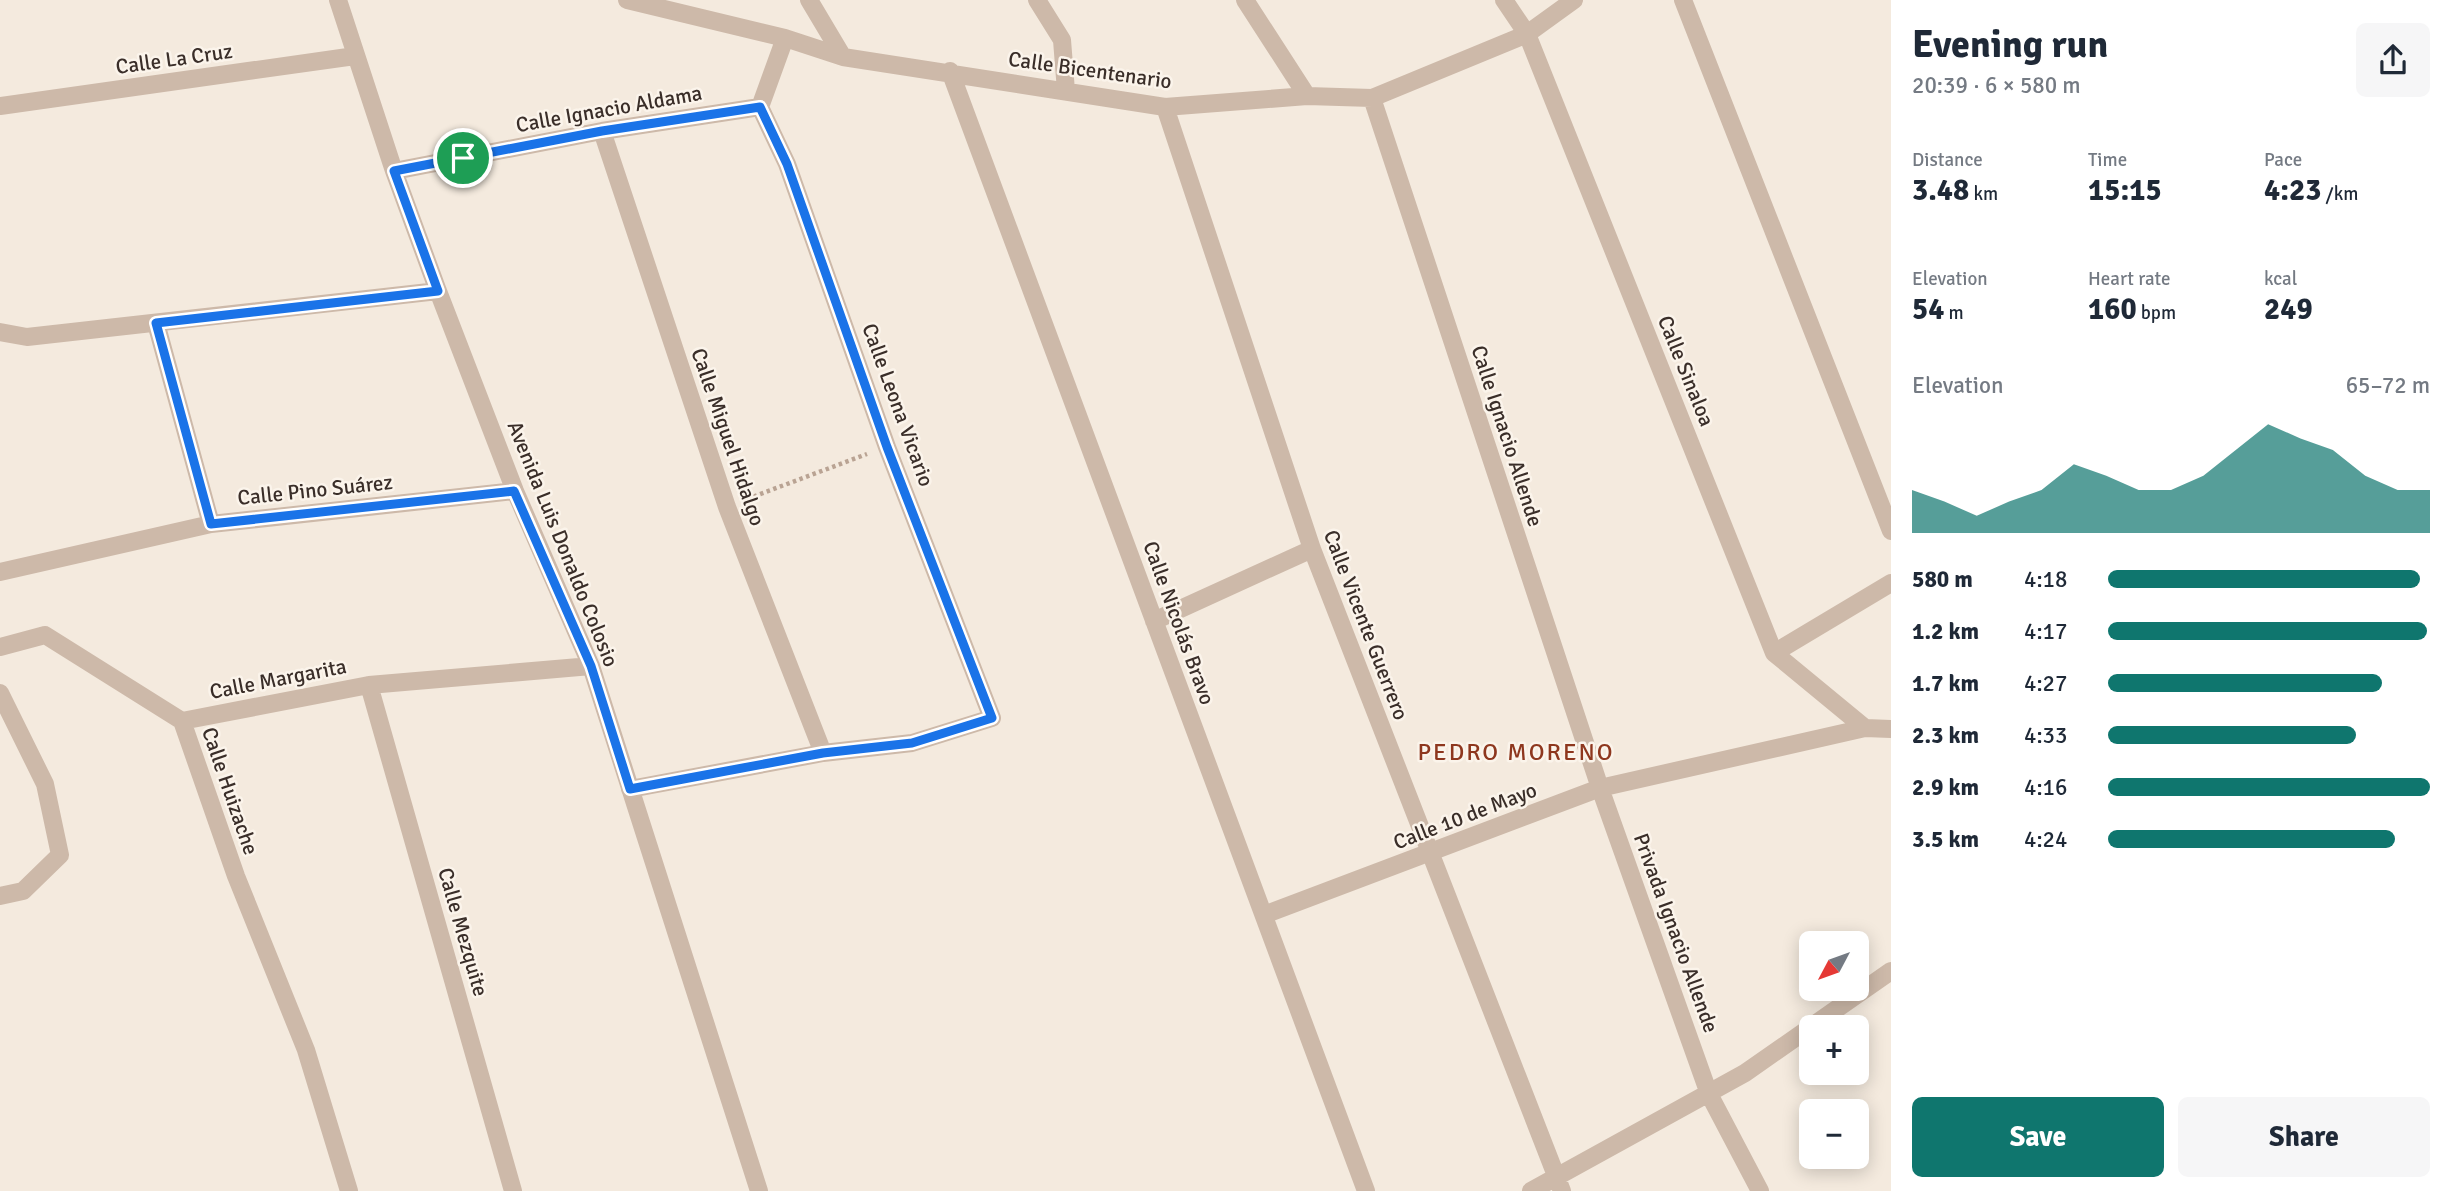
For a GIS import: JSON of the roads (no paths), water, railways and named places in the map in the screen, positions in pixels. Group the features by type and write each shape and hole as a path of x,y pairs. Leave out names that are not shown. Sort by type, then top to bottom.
{"street":[{"name":"Avenida Luis Donaldo Colosio","path":"338,0 394,171 438,291 514,491 591,666 760,1191"},
{"name":"Calle Bicentenario","path":"627,0 785,38 843,57 950,71 1165,107 1307,96 1372,98 1527,34 1574,0"},
{"path":"809,0 843,57"},
{"path":"1037,0 1062,40 1066,91"},
{"path":"1245,0 1307,96"},
{"name":"Calle Sinaloa","path":"1504,0 1527,34 1774,653 1865,728"},
{"path":"1683,0 1891,531"},
{"path":"760,107 785,38"},
{"name":"Calle La Cruz","path":"0,106 355,56"},
{"name":"Calle Nicolás Bravo","path":"950,71 1366,1191"},
{"name":"Calle Ignacio Allende","path":"1372,98 1600,788"},
{"name":"Calle Ignacio Aldama","path":"394,171 602,131 760,107"},
{"name":"Calle Leona Vicario","path":"760,107 787,164 887,447 992,718 912,743 823,753"},
{"name":"Calle Vicente Guerrero","path":"1165,107 1312,550 1559,1184"},
{"name":"Calle Miguel Hidalgo","path":"602,131 727,507 823,753"},
{"path":"0,332 27,337 438,291"},
{"path":"156,323 211,524"},
{"name":"Calle Pino Suárez","path":"0,572 211,524 514,491"},
{"path":"1154,621 1312,550"},
{"path":"1774,653 1891,583"},
{"path":"0,647 45,635 181,721"},
{"name":"Calle Margarita","path":"181,721 369,685 591,666"},
{"name":"Calle Mezquite","path":"369,685 513,1191"},
{"path":"0,693 45,784 60,855 23,891 0,896"},
{"name":"Calle Huizache","path":"181,721 236,876 306,1050 349,1191"},
{"name":"Calle 10 de Mayo","path":"1264,915 1600,788 1865,728 1891,729"},
{"path":"630,789 823,753"},
{"name":"Privada Ignacio Allende","path":"1600,788 1709,1094 1760,1191"},
{"path":"1531,1191 1559,1184 1745,1073 1891,971"}],"district":[{"name":"PEDRO MORENO","path":"1516,752"}]}
